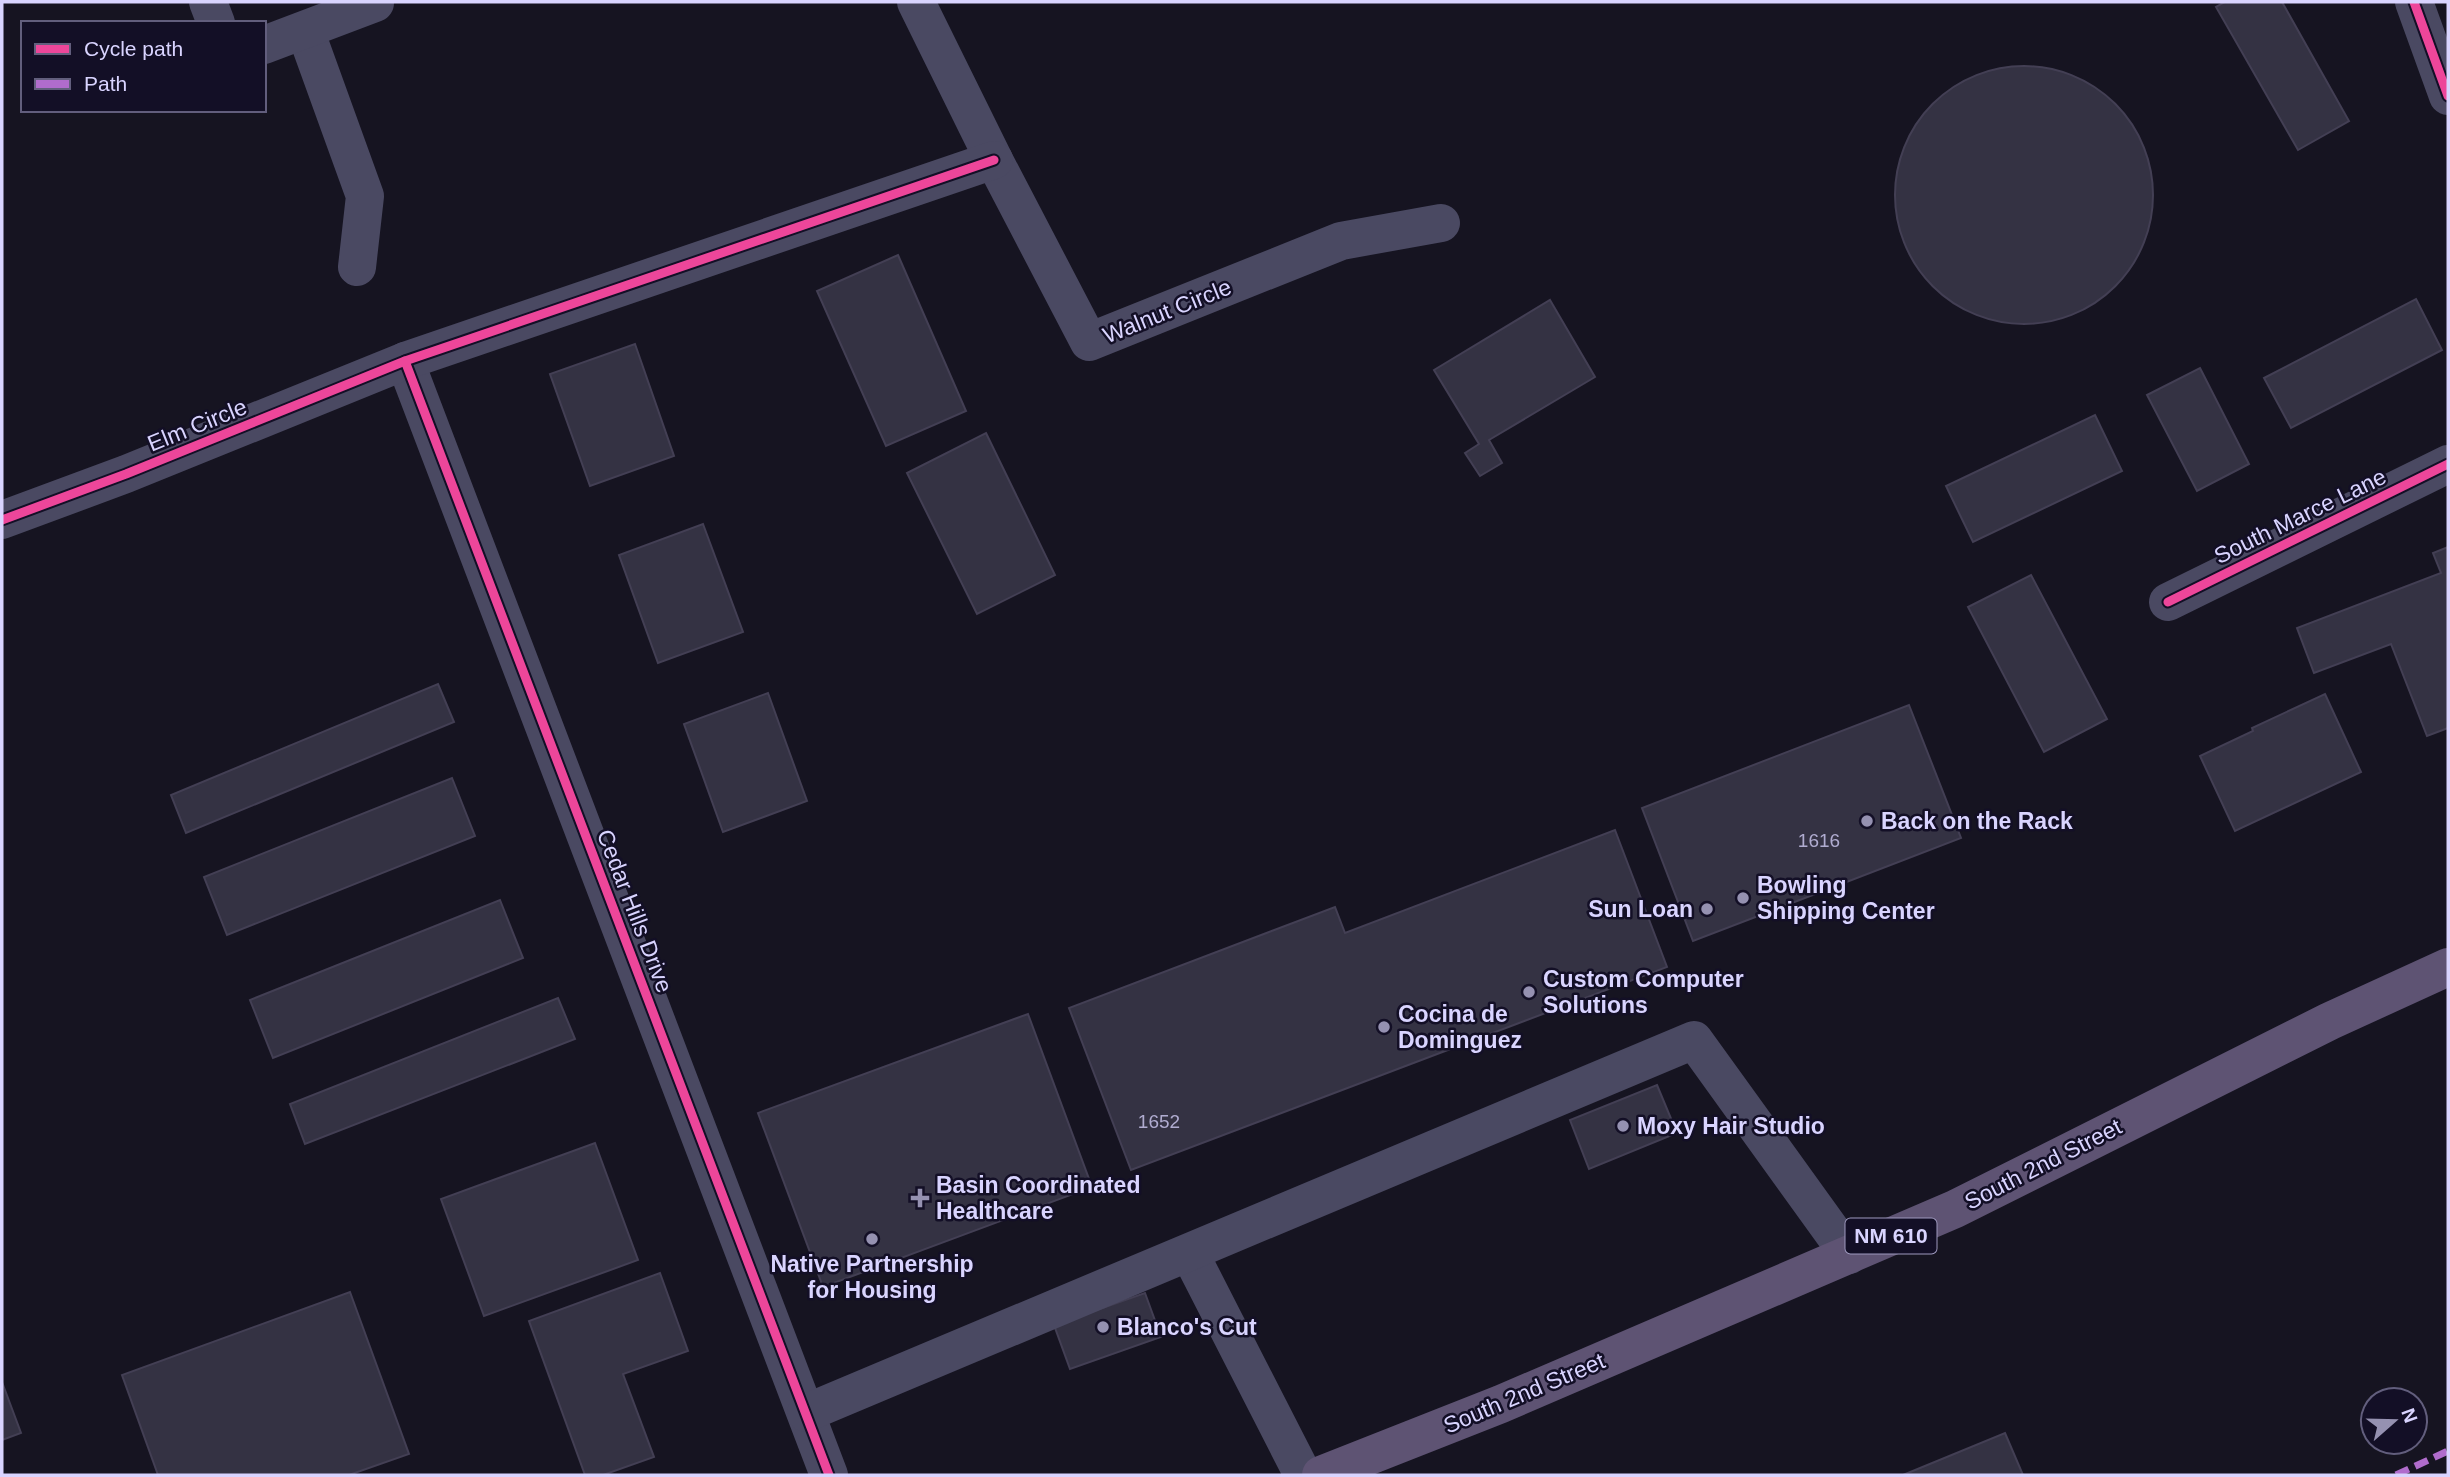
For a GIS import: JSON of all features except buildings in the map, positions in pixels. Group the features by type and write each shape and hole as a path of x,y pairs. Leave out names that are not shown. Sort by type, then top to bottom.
{"main road":[{"name":"South 2nd Street","path":"1321,1475 1501,1404 1955,1209 2330,1021 2448,967"}],"street":[{"path":"208,2 215,21"},
{"path":"266,45 375,2"},
{"path":"916,2 994,160"},
{"path":"2414,2 2448,96"},
{"path":"305,30 365,197 356,267"},
{"name":"Walnut Circle","path":"994,160 1089,342 1341,241 1441,223"},
{"name":"Elm Circle","path":"2,520 126,474 405,361 994,160"},
{"name":"Cedar Hills Drive","path":"405,361 829,1475"},
{"name":"South Marce Lane","path":"2168,602 2448,464"},
{"path":"806,1413 1694,1040 1849,1255"},
{"path":"1189,1254 1303,1475"}],"marked path":[{"path":"2396,1475 2448,1451"}],"cycle path":[{"path":"2414,2 2448,96"},
{"path":"2,520 126,474 405,361 994,160"},
{"path":"405,361 829,1475"},
{"path":"2168,602 2448,464"}],"place":[{"name":"Back on the Rack","path":"1867,821"},
{"name":"Bowling Shipping Center","path":"1743,898"},
{"name":"Sun Loan","path":"1707,909"},
{"name":"Custom Computer Solutions","path":"1529,992"},
{"name":"Cocina de Dominguez","path":"1384,1027"},
{"name":"Moxy Hair Studio","path":"1623,1126"},
{"name":"Basin Coordinated Healthcare","path":"920,1198"},
{"name":"Native Partnership for Housing","path":"872,1239"},
{"name":"Blanco's Cut","path":"1103,1327"}]}
